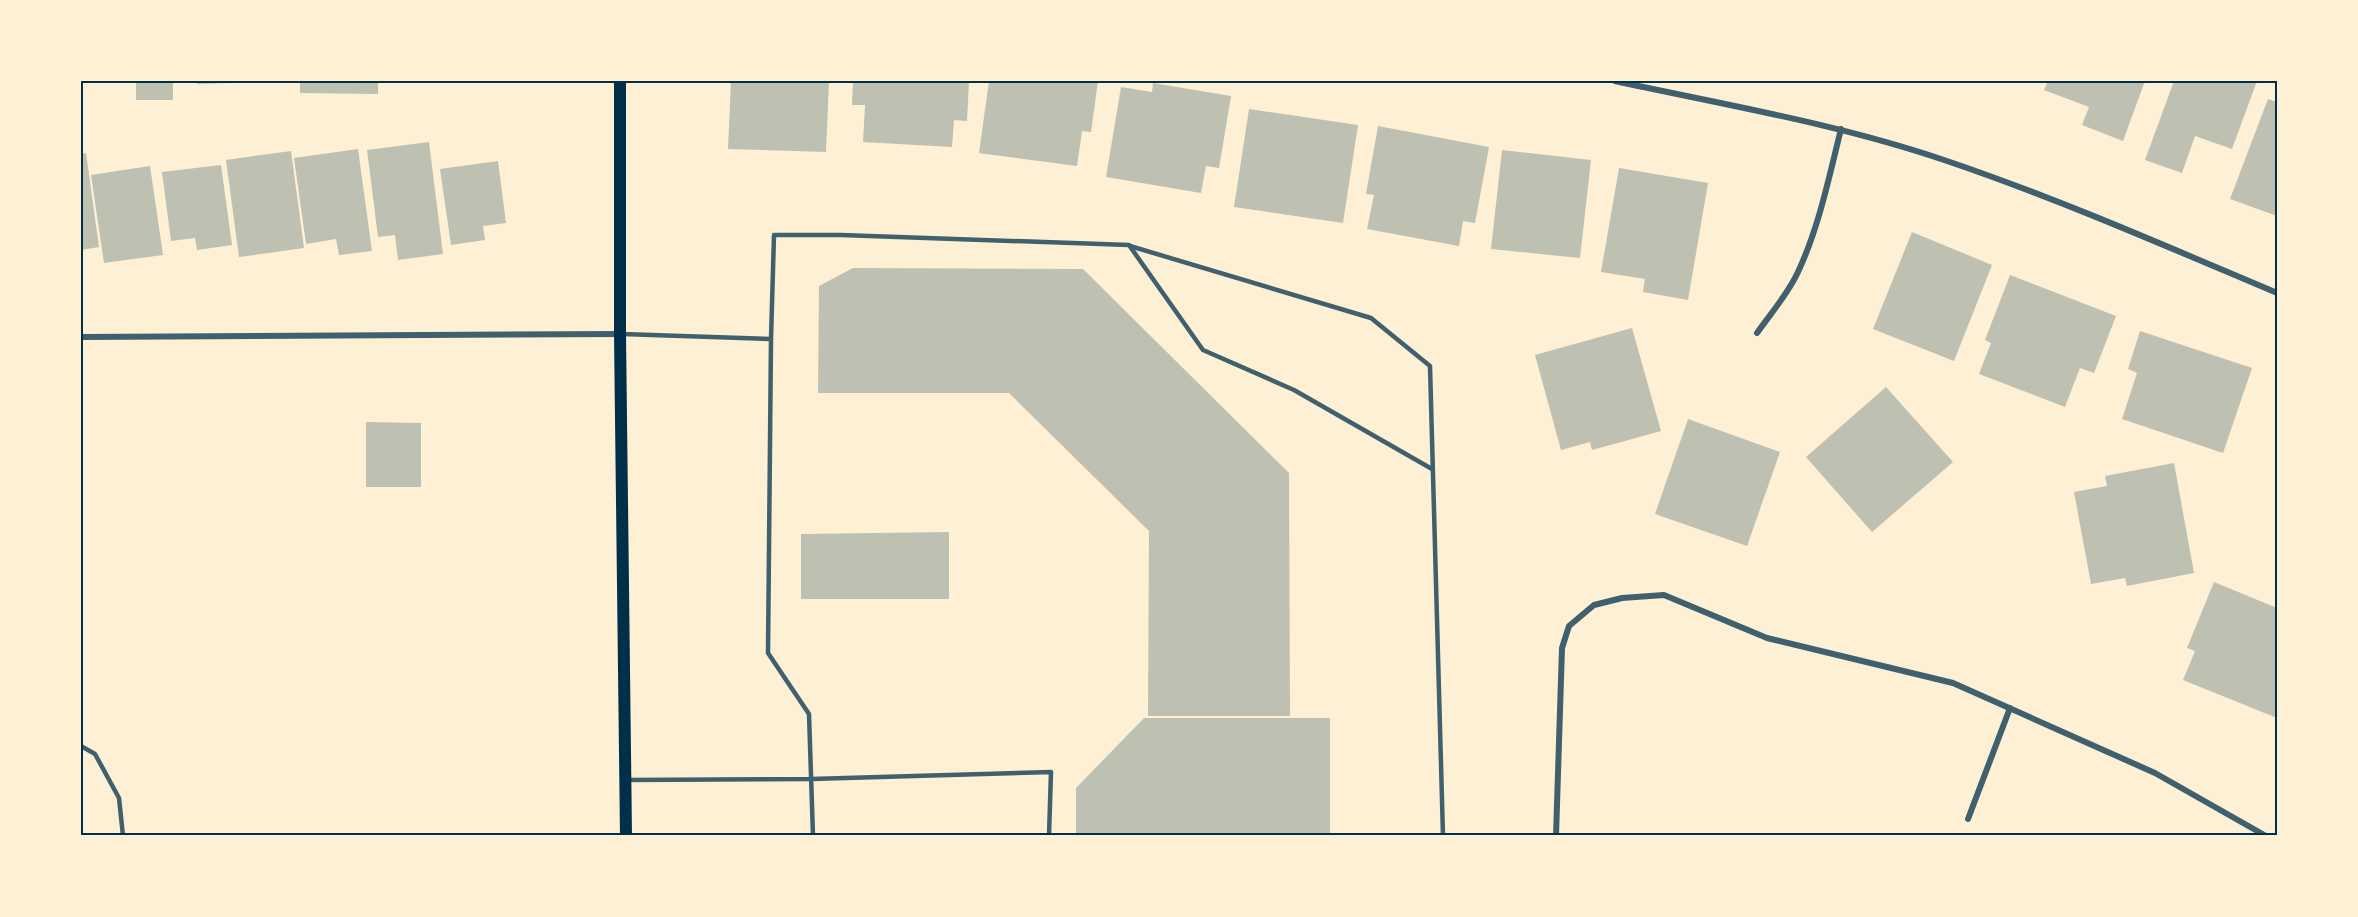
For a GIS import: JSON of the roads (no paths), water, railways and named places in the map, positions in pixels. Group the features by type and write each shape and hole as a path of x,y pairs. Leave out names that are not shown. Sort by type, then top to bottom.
{"main road":[{"path":"620,81 620,334 626,836"}],"street":[{"path":"1615,81 1841,129 1946,160 2277,292"},
{"path":"1757,333 1785,295 1798,271 1817,220 1841,129"},
{"path":"81,337 620,334"},
{"path":"1556,836 1562,648 1569,626 1594,605 1622,598 1664,595 1767,638 1953,683 2155,772 2266,836"},
{"path":"1968,819 2010,708"}],"lane":[{"path":"813,836 808,714 768,653 774,235 841,235 1129,245 1371,318 1430,366 1443,836"},
{"path":"1129,245 1203,350 1294,390 1432,469"},
{"path":"620,334 771,339"},
{"path":"81,746 95,754 118,798 123,836"},
{"path":"625,780 812,779 1051,772 1048,836"}]}
